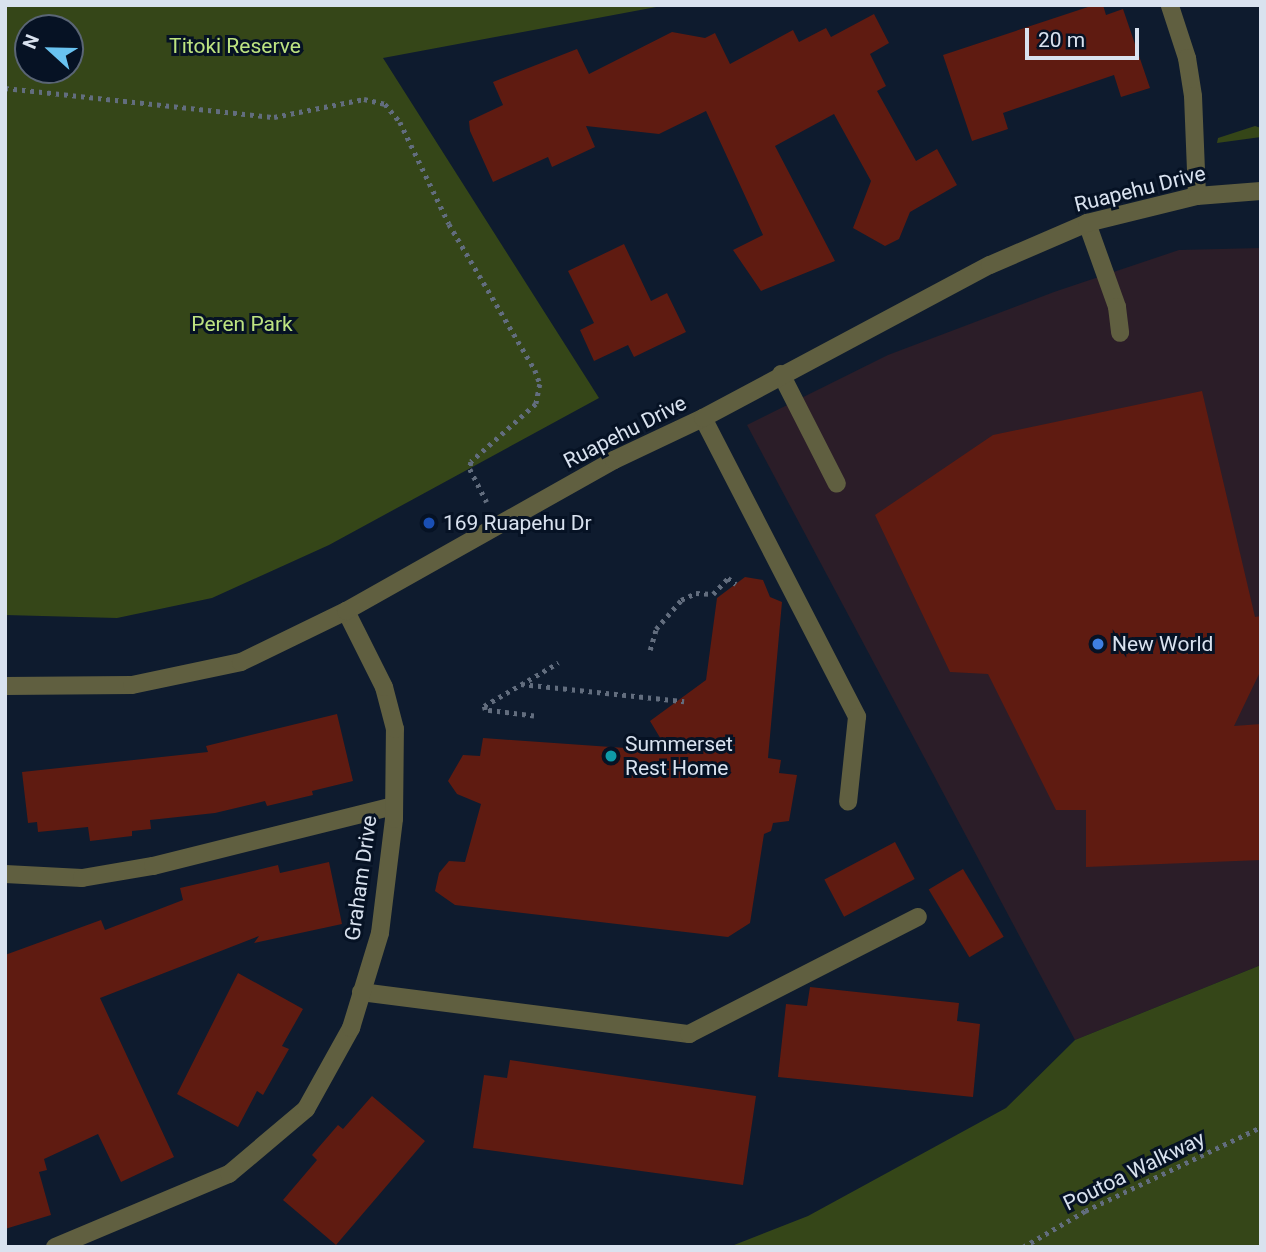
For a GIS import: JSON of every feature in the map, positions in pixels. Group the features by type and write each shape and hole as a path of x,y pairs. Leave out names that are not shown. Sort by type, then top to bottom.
{"street":[{"path":"1170,6 1187,58 1193,96 1197,196"},
{"name":"Ruapehu Drive","path":"5,686 132,685 240,663 346,611 500,527 614,460 703,418 781,374 990,265 1087,223 1197,196 1261,191"},
{"path":"1087,223 1117,307 1120,333"},
{"path":"781,374 837,484"},
{"path":"703,418 857,717 848,802"},
{"name":"Graham Drive","path":"55,1247 239,1166 306,1109 351,1028 380,933 393,806 395,729 384,687 346,611"},
{"path":"5,874 82,878 153,866 393,806"},
{"path":"361,992 689,1034 918,918"}],"path":[{"path":"5,88 274,117 364,99 385,104 400,122 449,224 540,384 536,404 471,462 470,468 500,527"},
{"path":"649,650 656,629 681,600 696,593 713,594 728,578 736,584"},
{"path":"534,716 485,710 484,706 558,663"},
{"path":"521,684 684,701"},
{"name":"Poutoa Walkway","path":"1023,1247 1085,1211 1261,1127"}],"shaded area":[{"path":"1261,248 1261,965 1075,1040 747,425 888,355 1054,292 1179,250"}],"green space":[{"name":"Peren Park","path":"5,5 667,5 383,58 599,398 329,545 212,598 117,618 5,615"},
{"path":"1255,126 1261,128 1261,137 1217,143 1218,138"},
{"path":"1261,965 1261,1247 729,1247 808,1216 1006,1108 1075,1040"}],"building":[{"path":"1094,5 1103,5 1106,15 1123,9 1150,88 1121,97 1114,75 1003,113 1008,129 972,141 943,55"},
{"path":"874,14 889,43 870,54 886,86 877,91 916,161 937,149 957,185 910,212 899,239 885,246 853,228 871,181 834,114 775,146 835,261 761,291 733,250 763,235 706,111 659,134 586,126 595,147 552,167 548,157 493,182 470,131 469,121 503,105 493,82 577,49 589,74 672,32 705,38 715,33 730,64 793,30 799,42 826,28 831,37"},
{"path":"624,244 651,301 667,293 686,332 634,357 628,345 594,361 580,330 594,323 568,271"},
{"name":"New World","path":"1202,391 1255,617 1261,616 1261,670 1234,726 1261,724 1261,860 1086,867 1086,810 1056,810 988,674 950,672 875,515 993,435"},
{"name":"Summerset Rest Home","path":"745,577 763,580 770,597 782,602 768,758 781,760 779,773 797,775 789,821 773,823 771,831 764,834 750,923 728,937 455,905 435,891 439,873 449,861 465,862 481,804 457,794 448,781 463,755 480,756 483,738 668,751 650,721 706,680 717,598"},
{"path":"337,714 353,781 312,791 313,795 267,806 265,801 215,813 150,820 151,829 132,831 132,836 90,841 88,827 38,832 37,822 28,823 22,772 208,752 206,746"},
{"path":"895,842 915,879 844,917 824,880"},
{"path":"329,862 342,924 254,943 259,936 100,998 174,1157 121,1182 98,1134 44,1159 47,1170 39,1172 51,1215 5,1229 5,955 101,920 105,930 183,900 180,888 278,865 280,873"},
{"path":"963,869 1004,937 969,957 929,890"},
{"path":"238,973 303,1009 282,1046 289,1049 263,1095 257,1091 238,1127 177,1094"},
{"path":"810,987 959,1003 957,1021 980,1024 973,1097 778,1077 786,1004 807,1006"},
{"path":"510,1060 756,1096 743,1185 473,1148 484,1075 507,1078"},
{"path":"372,1096 425,1141 336,1245 283,1200 317,1160 312,1155 338,1125 343,1129"}],"place":[{"name":"169 Ruapehu Dr","path":"429,523"},
{"name":"New World","path":"1098,644"},
{"name":"Summerset Rest Home","path":"611,756"}],"park label":[{"name":"Titoki Reserve","path":"235,46"}]}
